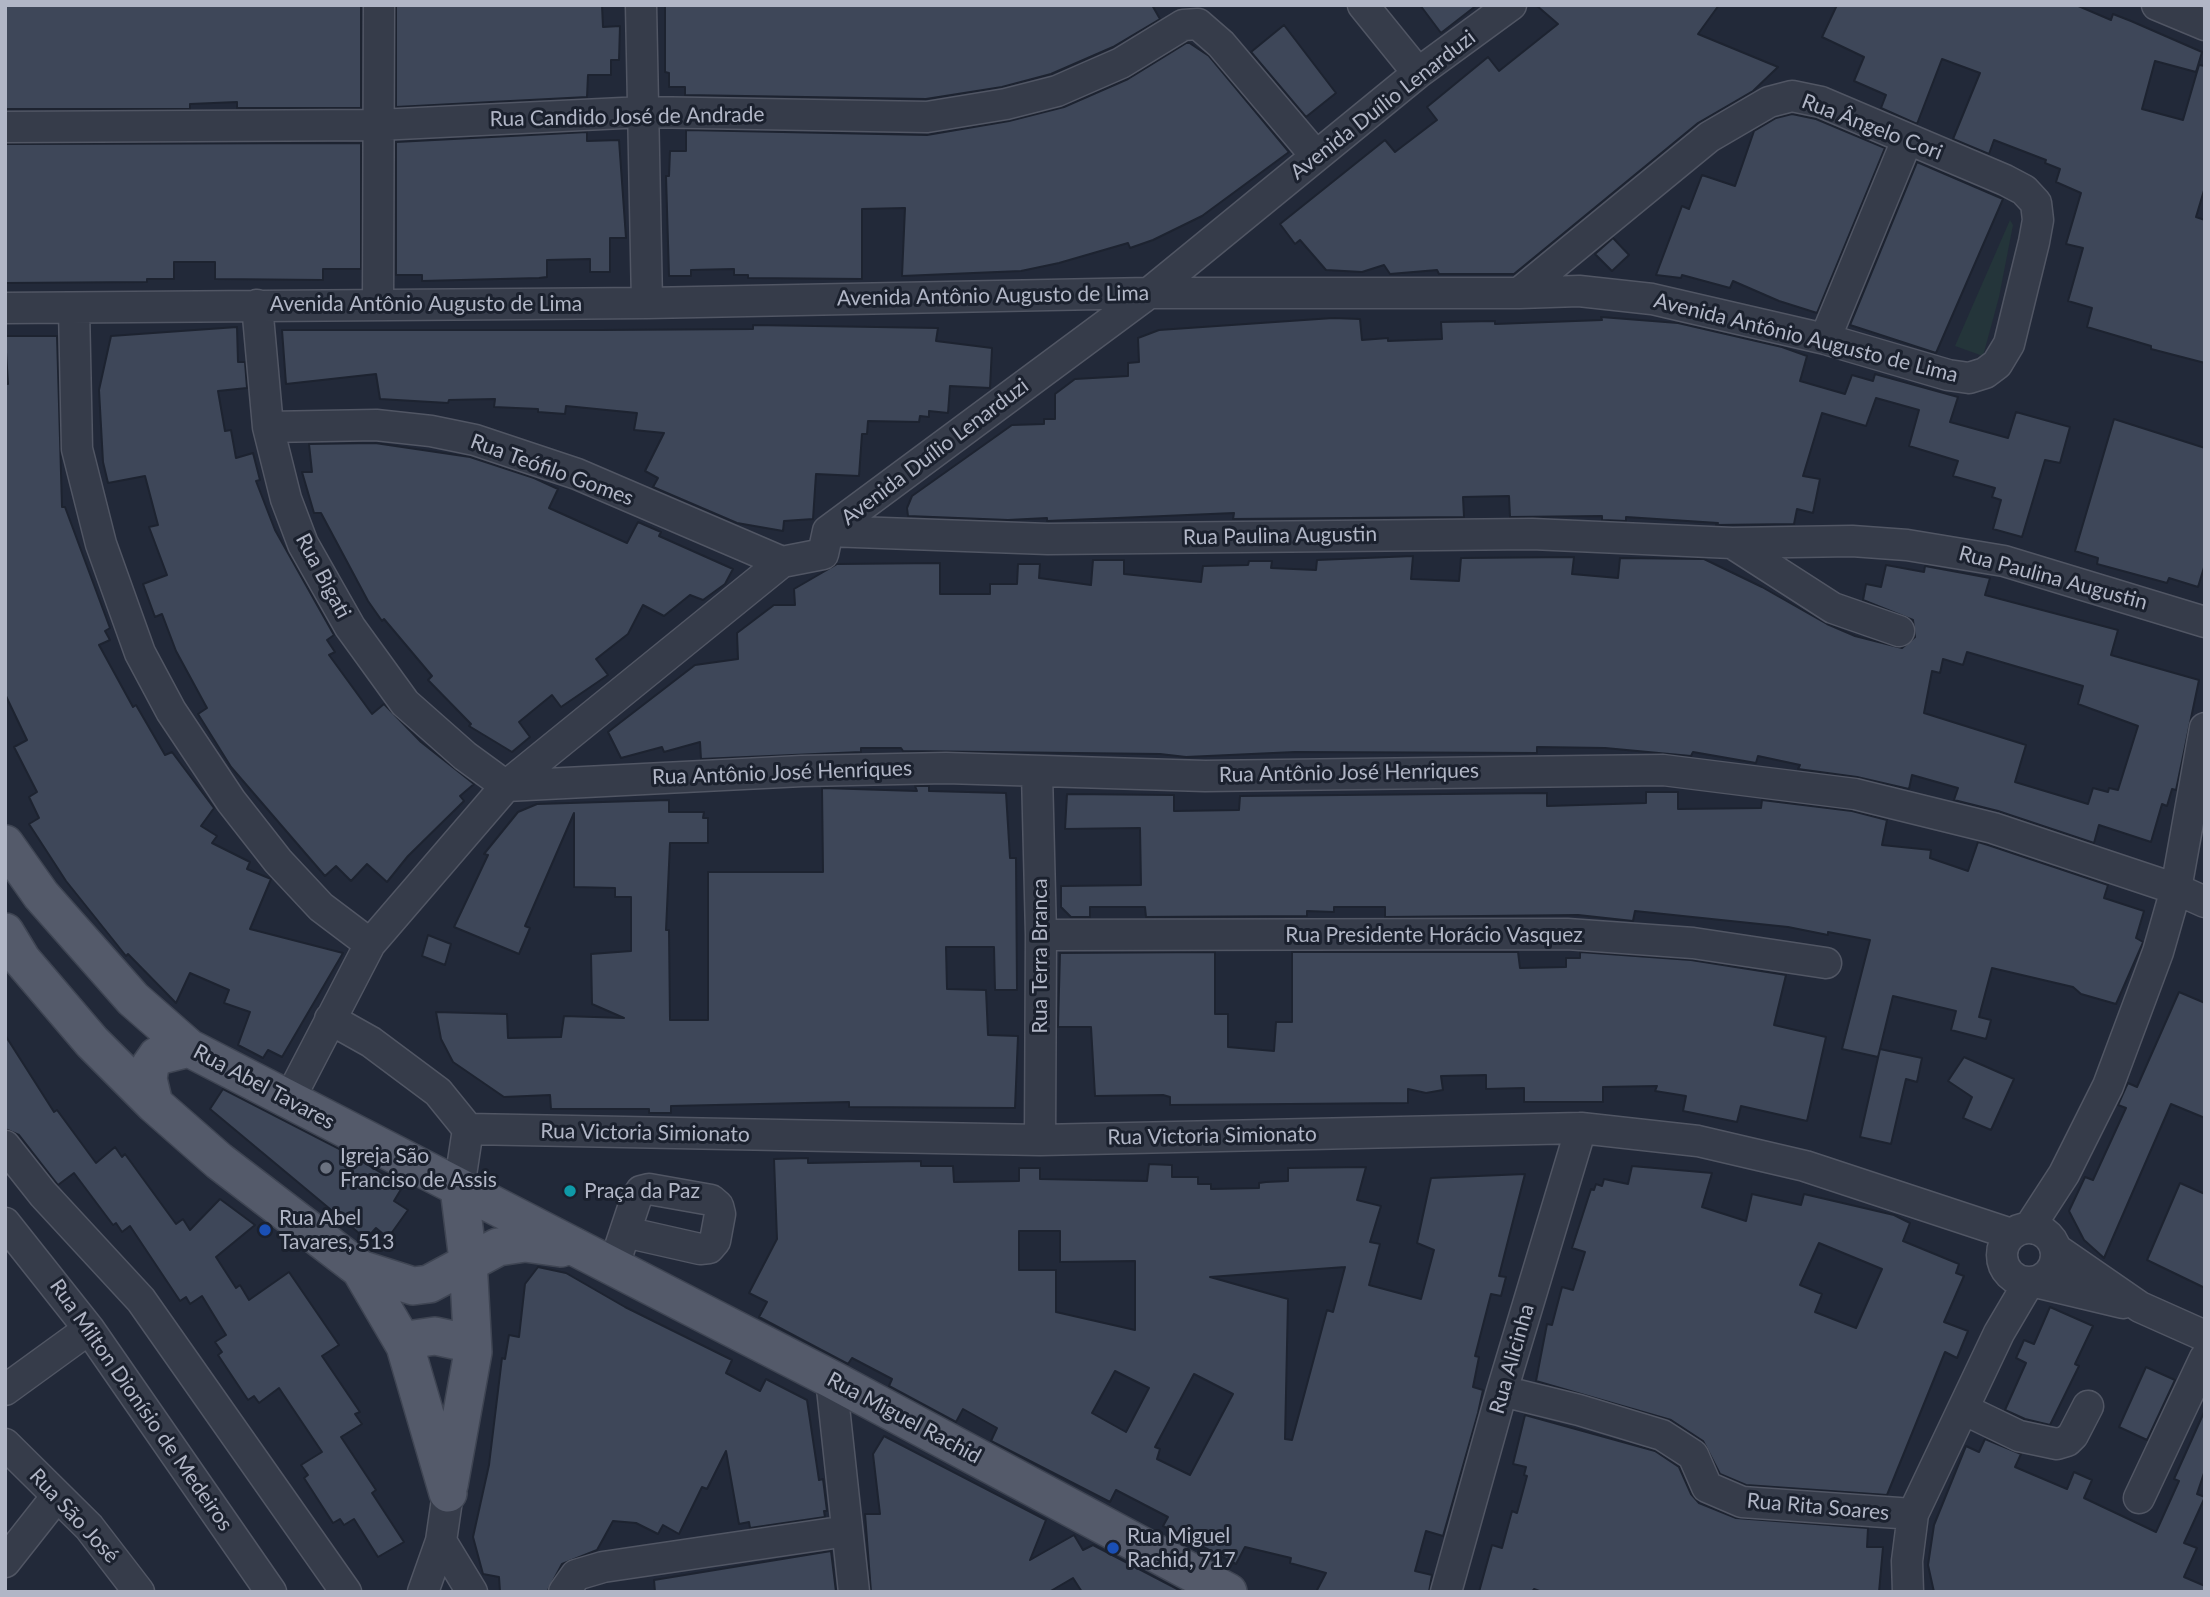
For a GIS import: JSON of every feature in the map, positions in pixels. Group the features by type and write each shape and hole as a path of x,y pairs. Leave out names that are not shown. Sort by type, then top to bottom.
{"main road":[{"name":"Rua Abel Tavares","path":"5,844 41,895 132,999 189,1048 288,1102 459,1188"},
{"path":"5,932 22,960 92,1042 154,1104 219,1161 360,1269 405,1346 448,1493"},
{"path":"92,1042 132,999"},
{"path":"154,1104 148,1079 150,1066 157,1056 189,1048"},
{"path":"448,1493 472,1352 468,1260 459,1188"},
{"name":"Rua Miguel Rachid","path":"459,1188 831,1379 1196,1581 1228,1592"},
{"name":"Rua Miguel Rachid","path":"360,1269 413,1286 429,1284 468,1260 498,1247 525,1243 576,1249"},
{"path":"405,1346 414,1339 435,1336 463,1342 472,1352"}],"street":[{"path":"378,303 379,5"},
{"path":"641,5 647,303"},
{"path":"1363,5 1418,73"},
{"name":"Avenida Duílio Lenarduzi","path":"288,1102 370,944 506,786 782,562 822,554 828,531 1149,293 1418,73 1511,5"},
{"path":"2157,5 2205,25"},
{"name":"Rua Candido José de Andrade","path":"5,127 378,124 643,112 927,117 985,108 1057,91 1121,63 1183,25 1198,24 1221,44 1316,156"},
{"name":"Rua Ângelo Cori","path":"1519,293 1709,137 1769,102 1792,96 1821,102 2005,180 2024,190 2036,203 2038,220 2034,243 2009,344 1997,364 1985,373 1969,378"},
{"path":"1825,339 1907,140"},
{"name":"Avenida Antônio Augusto de Lima","path":"5,308 647,303 1149,293 1579,292 1652,299 1825,339 1948,375 1969,378"},
{"name":"Rua Bigati","path":"257,305 268,427 286,499 303,544 350,627 405,703 465,756 506,786"},
{"path":"74,308 77,449 101,544 140,653 171,711 231,801 278,861 321,907 370,944"},
{"name":"Rua Teófilo Gomes","path":"268,427 376,425 431,431 475,440 577,474 782,562"},
{"name":"Rua Paulina Augustin","path":"828,531 1048,539 1532,534 1732,543 1852,541 1960,552 2017,565 2205,622"},
{"path":"1732,543 1833,608 1899,631"},
{"path":"1908,1592 1907,1561 1913,1514 1999,1333 2027,1255 2108,1086 2158,952 2176,889 2205,728"},
{"name":"Rua Antônio José Henriques","path":"506,786 815,770 946,768 1037,773 1205,776 1663,770 1855,794 1993,828 2176,889 2205,902"},
{"name":"Rua Terra Branca","path":"1037,773 1041,934 1040,1140"},
{"name":"Rua Presidente Horácio Vasquez","path":"1041,934 1567,934 1693,943 1825,963"},
{"path":"330,1019 371,1042 438,1092 468,1129 459,1188"},
{"name":"Rua Victoria Simionato","path":"468,1129 1040,1140 1581,1128 1698,1142 1805,1167 1945,1213 2027,1255"},
{"name":"Rua Alicinha","path":"1446,1592 1502,1391 1581,1128"},
{"path":"5,1146 43,1194 141,1300 346,1592"},
{"name":"Rua Milton Dionísio de Medeiros","path":"5,1223 89,1329 271,1592"},
{"path":"613,1268 625,1232"},
{"path":"2027,1255 2205,1336"},
{"path":"5,1390 89,1329"},
{"path":"2139,1498 2205,1358"},
{"path":"831,1379 854,1592"},
{"name":"Rua Rita Soares","path":"1502,1391 1662,1435 1685,1448 1700,1465 1703,1482 1707,1487 1742,1502 1913,1514"},
{"path":"1964,1409 2019,1436 2057,1444 2067,1441 2073,1435 2088,1406"},
{"name":"Rua São José","path":"5,1444 113,1555 131,1589"},
{"path":"423,1592 441,1541 448,1493"},
{"path":"5,1562 58,1496"},
{"path":"564,1592 576,1575 603,1567 847,1531"},
{"path":"441,1541 472,1592"}],"shaded area":[{"path":"2010,220 2013,225 1999,297 1983,356 1955,346"}],"building":[{"path":"5,5 361,5 361,108 237,108 237,102 190,104 190,109 5,109"},
{"path":"396,5 602,5 603,27 620,26 619,60 611,60 611,75 588,75 587,97 396,107"},
{"path":"665,5 1152,5 1160,19 1113,47 1051,74 1002,87 926,99 685,95 685,87 669,87 669,73 665,72"},
{"path":"1420,5 1477,5 1441,33"},
{"path":"1536,5 1719,5 1698,34 1778,67 1753,91 1698,123 1514,274 1439,274 1437,270 1390,274 1384,265 1362,272 1326,270 1300,240 1295,244 1280,224 1385,140 1395,152 1437,120 1427,107 1488,57 1499,71 1558,24"},
{"path":"1837,5 2076,5 2111,20 2113,14 2202,52 2196,72 2155,61 2142,109 2183,120 2199,65 2205,66 2205,187 2196,217 2205,220 2205,363 2151,349 2151,346 2087,327 2092,308 2068,301 2083,248 2066,244 2081,193 2056,182 2060,169 2045,163 2046,160 1994,140 1989,154 1953,139 1980,73 1942,59 1917,124 1881,108 1886,95 1854,81 1864,57 1822,37"},
{"path":"1284,25 1336,93 1306,117 1251,52"},
{"path":"1188,42 1209,56 1289,152 1202,216 1153,240 1130,248 1128,243 1021,271 902,276 905,208 862,209 862,279 748,278 748,275 734,275 734,269 691,270 691,276 669,276 666,176 669,176 670,151 686,151 686,130 927,135 1009,121 1064,107 1128,79"},
{"path":"1792,114 1816,119 1885,148 1817,313 1779,301 1733,281 1730,288 1682,275 1681,278 1656,275 1682,206 1689,209 1702,175 1735,186 1754,131 1776,118"},
{"path":"587,132 587,141 619,140 626,238 610,238 610,272 590,272 590,259 547,260 547,277 539,278 422,281 422,275 396,275 396,142"},
{"path":"361,143 361,269 323,269 323,280 215,279 215,262 174,262 174,279 147,279 147,282 5,283 5,144"},
{"path":"1917,162 2003,199 1936,353 1850,325"},
{"path":"1613,238 1629,255 1612,271 1595,254"},
{"path":"1601,317 1678,323 1782,347 1807,356 1800,381 1845,394 1852,375 1873,381 1875,374 1958,397 1950,422 2008,438 2016,412 2070,427 2060,463 2045,460 2022,537 1993,529 2001,500 1992,497 1995,488 1953,476 1958,461 1909,446 1919,410 1876,398 1866,426 1822,413 1803,476 1820,479 1813,513 1797,509 1794,524 1716,525 1718,523 1626,517 1626,521 1602,520 1602,516 1510,517 1509,496 1463,497 1464,517 1233,519 1234,513 1047,521 1047,518 1008,520 908,516 907,508 912,496 1012,425 1044,424 1044,419 1055,419 1055,394 1075,379 1128,376 1128,363 1139,362 1138,338 1159,330 1333,318 1360,319 1362,340 1388,338 1388,341 1442,339 1441,322 1495,321 1495,324 1602,320"},
{"path":"753,325 938,328 936,341 992,348 990,388 950,386 948,413 929,411 929,417 920,416 919,422 868,421 867,434 862,434 859,476 816,474 813,519 784,521 783,531 737,523 653,487 658,478 645,471 664,433 634,430 637,413 566,406 565,414 538,412 538,409 494,407 495,399 449,400 448,403 380,399 376,374 286,384 282,330 753,329"},
{"path":"237,327 238,362 245,362 247,388 218,391 225,431 231,430 236,458 253,453 260,480 256,481 275,530 334,635 327,640 335,652 329,655 372,714 384,704 421,742 474,784 460,796 464,801 408,856 387,882 367,864 351,881 336,866 325,876 231,767 198,714 207,708 176,651 162,614 155,617 143,584 167,575 149,527 158,525 145,476 108,483 103,462 99,390 111,336"},
{"path":"5,336 57,336 62,507 65,507 110,628 105,631 110,640 99,645 133,707 136,705 165,755 172,752 214,808 201,826 217,836 212,843 250,862 247,869 271,879 250,929 343,953 282,1057 268,1050 263,1058 238,1045 250,1012 224,1003 229,990 190,973 176,1003 128,954 126,956 66,881 29,824 39,818 29,797 37,792 14,747 27,740 5,694 5,384 8,384"},
{"path":"2114,419 2205,448 2205,564 2198,587 2169,578 2167,583 2097,564 2098,558 2075,551"},
{"path":"375,443 470,457 534,478 558,489 549,508 627,543 638,522 661,532 659,536 733,569 725,584 703,600 690,595 664,616 643,605 628,634 596,659 608,675 561,707 552,695 519,722 530,737 512,752 469,726 471,724 428,680 432,676 384,619 382,621 368,601 321,513 314,513 302,472 312,472 309,444"},
{"path":"1413,556 1411,579 1459,581 1461,558 1574,557 1572,574 1618,578 1620,558 1704,559 1762,587 1827,624 1855,636 1902,648 1915,637 1913,620 1863,600 1866,584 1881,587 1886,565 1924,572 1925,566 1990,578 1985,595 2118,630 2111,655 2199,680 2176,790 2172,789 2167,806 2162,804 2151,842 2099,825 2094,843 1998,811 1954,800 1958,788 1912,775 1909,789 1857,777 1798,769 1800,765 1758,756 1756,763 1693,752 1691,756 1605,748 1537,747 1537,753 1295,752 1186,757 1160,754 903,751 901,748 861,748 861,752 701,759 700,742 664,752 662,747 621,758 608,732 695,665 738,659 737,633 774,605 795,605 794,589 837,564 940,563 940,594 990,594 990,584 1017,584 1018,564 1040,564 1039,578 1091,585 1093,560 1124,560 1124,574 1201,582 1203,566 1248,565 1249,561 1272,561 1271,568 1316,570 1317,560","holes":["1967,652 2083,686 2078,704 2138,726 2118,790 2109,788 2108,792 2093,788 2088,804 2015,782 2026,745 1924,713 1932,671 1940,673 1943,659 1963,665"]},
{"path":"915,786 929,786 929,791 1006,793 1010,858 1016,858 1017,990 995,990 994,947 946,947 947,989 986,990 988,1035 1018,1036 1015,1108 849,1107 849,1102 671,1106 671,1113 649,1113 649,1109 551,1109 550,1095 504,1097 453,1062 441,1039 436,1012 507,1014 508,1038 561,1037 564,1016 624,1018 592,1004 591,954 631,951 631,897 615,897 615,888 574,887 574,813 525,926 530,928 519,954 454,927 488,855 484,854 518,812 537,804 669,800 669,812 704,812 703,818 708,818 708,843 670,843 666,930 669,930 670,1020 708,1020 708,872 823,872 822,788 917,791"},
{"path":"1646,792 1678,792 1678,809 1761,808 1762,800 1852,811 1887,820 1882,845 1931,850 1930,858 1968,871 1978,842 1988,845 2108,885 2104,898 2144,911 2136,938 2143,942 2116,1004 2081,994 2073,987 1992,968 1979,1017 1991,1020 1986,1039 1951,1030 1956,1011 1893,996 1878,1057 1842,1049 1870,940 1828,932 1828,935 1788,927 1635,911 1633,921 1578,915 1385,917 1385,907 1334,907 1334,912 1307,911 1307,916 1146,917 1145,907 1090,907 1090,917 1071,917 1061,907 1061,886 1141,885 1140,828 1065,829 1067,794 1174,795 1174,811 1239,810 1240,796 1547,793 1547,806 1646,803"},
{"path":"428,935 451,944 445,965 422,956"},
{"path":"1215,952 1215,1014 1228,1014 1228,1047 1274,1051 1276,1022 1292,1022 1292,952 1518,952 1520,968 1566,967 1566,958 1580,958 1580,952 1691,960 1786,975 1774,1025 1826,1037 1807,1121 1741,1106 1737,1122 1683,1111 1686,1096 1655,1091 1657,1086 1603,1087 1603,1102 1524,1102 1524,1088 1486,1089 1486,1075 1441,1076 1443,1090 1426,1093 1408,1089 1408,1103 1170,1105 1170,1097 1163,1095 1095,1096 1091,1027 1058,1027 1060,953"},
{"path":"2179,992 2205,1003 2205,1118 2171,1104 2104,1258 2084,1240 2069,1211 2085,1177 2093,1180 2126,1108 2118,1105 2126,1087 2128,1083 2137,1087"},
{"path":"5,1035 54,1112 57,1110 96,1163 115,1147 122,1157 125,1154 176,1224 183,1219 190,1230 220,1199 255,1225 216,1257 236,1288 240,1285 249,1300 289,1272 339,1345 322,1356 360,1412 355,1414 362,1424 341,1437 376,1490 372,1493 404,1542 378,1557 354,1519 344,1525 340,1519 333,1523 304,1478 308,1475 301,1465 322,1452 279,1388 259,1403 254,1396 248,1400 218,1355 222,1352 215,1342 226,1335 202,1296 190,1304 186,1297 180,1301 130,1226 122,1232 116,1223 113,1225 74,1173 58,1185 19,1135 5,1129"},
{"path":"1880,1049 1922,1058 1917,1082 1906,1079 1891,1144 1860,1137"},
{"path":"1964,1057 2014,1079 1991,1130 1963,1118 1972,1097 1948,1081"},
{"name":"Igreja São Franciso de Assis","path":"223,1089 353,1156 403,1186 394,1201 408,1210 388,1238 376,1228 366,1239 210,1109"},
{"path":"808,1158 808,1163 921,1161 921,1166 953,1166 954,1182 1019,1181 1019,1168 1040,1168 1040,1179 1147,1181 1149,1164 1172,1165 1172,1177 1198,1177 1198,1184 1211,1184 1211,1189 1259,1188 1259,1183 1288,1181 1288,1168 1366,1167 1357,1200 1381,1206 1370,1242 1380,1244 1369,1285 1421,1299 1434,1250 1417,1243 1431,1178 1525,1174 1499,1276 1506,1277 1501,1296 1491,1294 1475,1356 1479,1357 1473,1387 1483,1390 1478,1413 1443,1536 1426,1531 1415,1571 1432,1575 1429,1592 1316,1592 1326,1573 1290,1563 1291,1558 1245,1547 1236,1564 1163,1526 1168,1517 1116,1490 1110,1502 991,1441 997,1428 963,1409 956,1422 889,1386 892,1379 852,1358 848,1364 759,1317 767,1302 749,1293 777,1239 774,1159","holes":["1019,1231 1060,1231 1060,1262 1135,1261 1135,1330 1056,1312 1056,1270 1019,1270","1345,1267 1333,1312 1327,1310 1292,1440 1285,1439 1288,1299 1210,1277","1115,1371 1149,1388 1126,1432 1092,1413","1194,1374 1233,1394 1190,1475 1157,1459 1160,1449 1155,1447"]},
{"path":"1632,1166 1712,1173 1702,1207 1746,1221 1752,1194 1801,1205 1804,1194 1894,1215 1910,1223 1903,1241 1959,1264 1956,1273 1964,1276 1944,1322 1968,1331 1957,1358 1945,1352 1887,1495 1746,1485 1720,1474 1703,1441 1671,1420 1536,1381 1547,1324 1552,1325 1562,1287 1573,1290 1585,1252 1572,1248 1591,1189 1594,1190 1596,1184 1602,1186 1604,1179 1628,1184","holes":["1819,1243 1882,1269 1856,1328 1815,1312 1822,1294 1800,1285"]},
{"path":"2180,1183 2205,1194 2205,1288 2147,1260"},
{"path":"538,1267 566,1273 625,1307 732,1360 726,1373 760,1391 766,1379 807,1400 819,1480 823,1479 827,1511 824,1511 825,1517 750,1528 749,1522 739,1524 726,1451 707,1489 702,1487 679,1534 663,1525 658,1534 636,1523 613,1521 597,1550 562,1564 547,1592 500,1592 499,1577 483,1574 473,1537 489,1465 502,1358 505,1359 509,1335 519,1337 525,1284"},
{"path":"2050,1307 2093,1326 2075,1364 2079,1366 2050,1425 2025,1419 2005,1410 2026,1363 2016,1358 2024,1340 2034,1344"},
{"path":"2146,1367 2175,1380 2147,1440 2119,1427"},
{"path":"2205,1410 2205,1470 2197,1494 2205,1497 2184,1543 2197,1548 2184,1577 2205,1586 2205,1592 1934,1592 1928,1565 1934,1525 1966,1446 1979,1452 1985,1439 2021,1454 2015,1467 2067,1489 2074,1472 2092,1480 2084,1498 2156,1532 2179,1481 2174,1479"},
{"path":"1525,1415 1655,1451 1679,1467 1691,1494 1699,1503 1736,1518 1868,1528 1867,1547 1883,1547 1879,1592 1542,1592 1534,1589 1532,1592 1479,1592 1492,1545 1502,1548 1512,1511 1517,1513 1527,1476 1524,1475 1526,1467 1513,1464"},
{"path":"884,1436 1046,1520 1030,1560 1074,1535 1083,1550 1093,1545 1183,1592 1082,1592 1073,1578 1049,1592 871,1592 865,1514 880,1514 873,1454"},
{"path":"831,1551 836,1592 655,1592 654,1580"}],"place":[{"name":"Igreja São Franciso de Assis","path":"326,1168"},
{"name":"Praça da Paz","path":"570,1191"},
{"name":"Rua Abel Tavares, 513","path":"265,1230"},
{"name":"Rua Miguel Rachid, 717","path":"1113,1548"}]}
